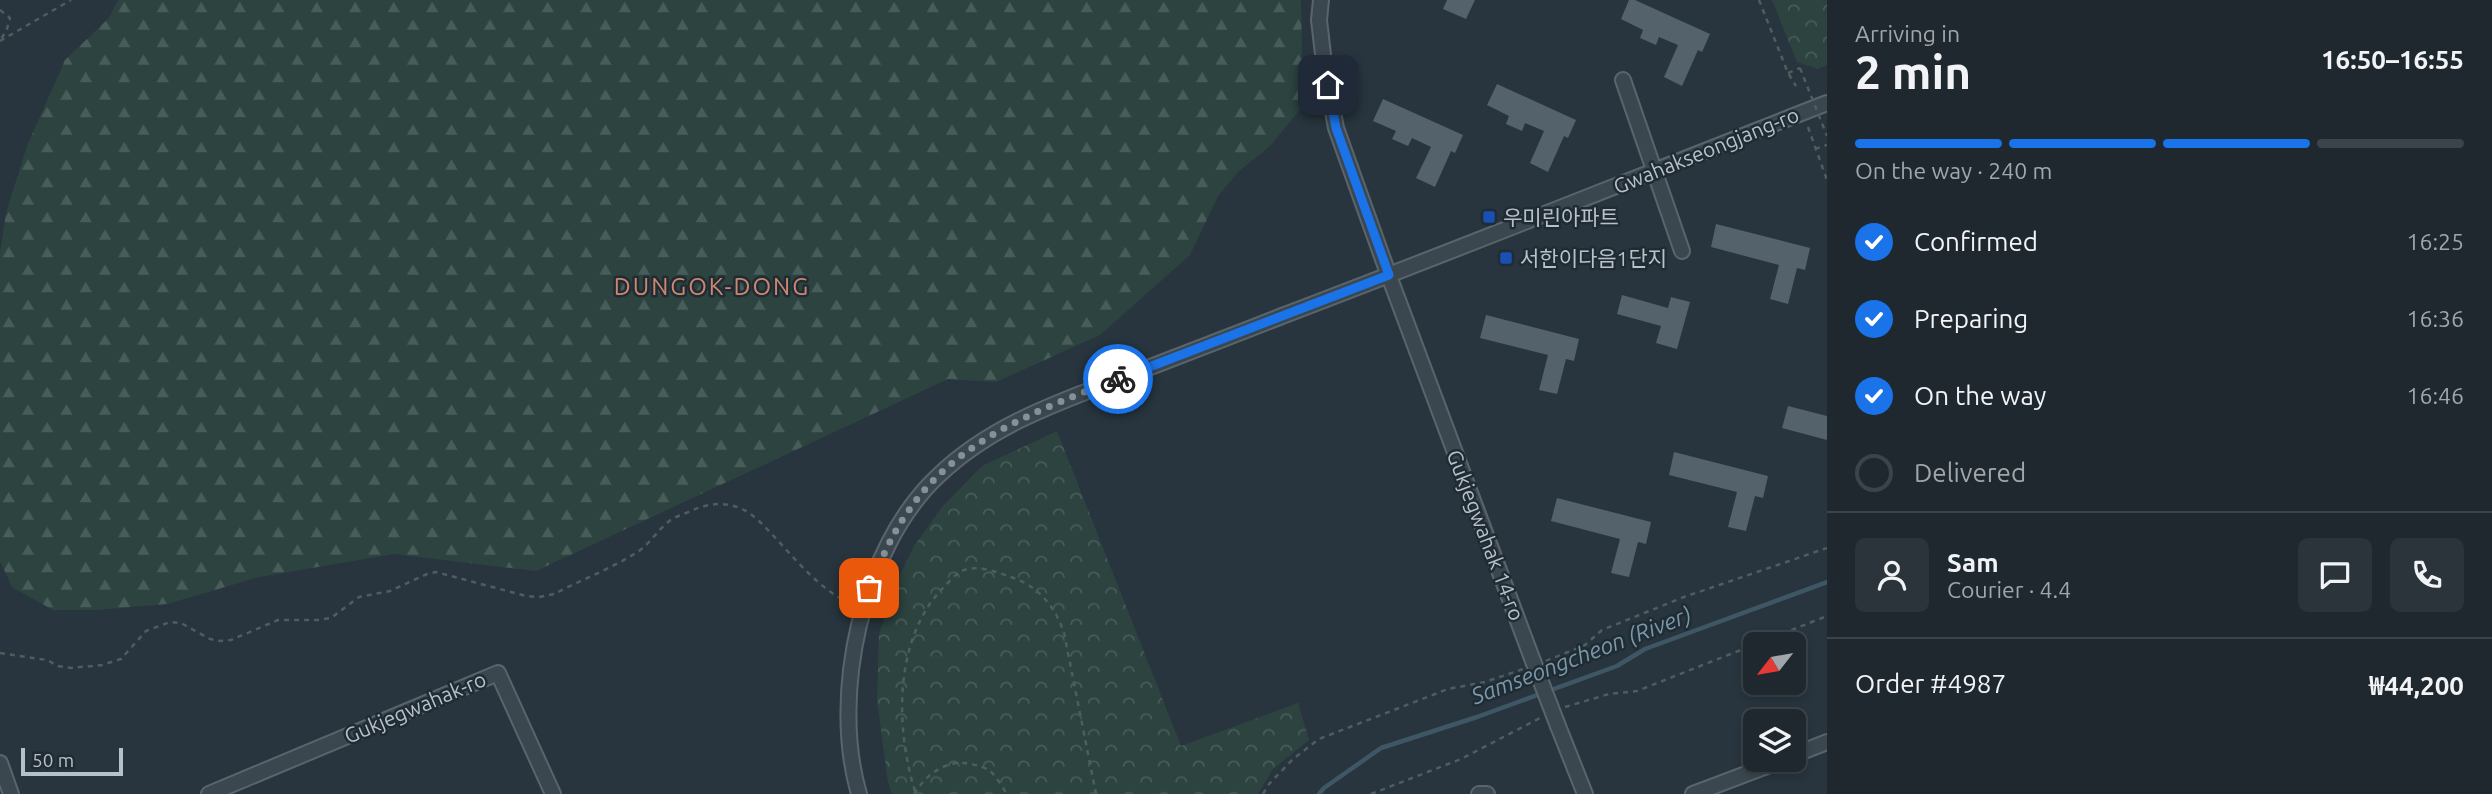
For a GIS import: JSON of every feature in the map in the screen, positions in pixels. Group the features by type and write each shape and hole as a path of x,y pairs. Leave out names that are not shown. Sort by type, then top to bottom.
{"street":[{"name":"Gukjegwahak 14-ro","path":"1321,0 1319,20 1324,63 1336,128 1533,661 1585,794"},
{"path":"1623,80 1682,251"},
{"name":"Gwahakseongjang-ro","path":"854,792 847,715 854,648 863,610 879,564 905,515 938,476 986,437 1054,404 1827,103"},
{"name":"Gukjegwahak-ro","path":"209,794 498,673 552,794"},
{"path":"1806,751 1827,743"},
{"path":"0,763 11,794"},
{"path":"1693,794 1751,772"},
{"path":"1479,794 1486,794"}],"path":[{"path":"0,41 71,0"},
{"path":"1759,0 1788,74 1796,86"},
{"path":"0,10 10,18 0,41"},
{"path":"1788,74 1800,68 1827,136"},
{"path":"1808,127 1827,180"},
{"path":"1815,149 1827,145"},
{"path":"0,653 47,660 58,666 71,668 102,665 121,659 146,631 170,622 181,623 210,639 231,640 278,620 331,618 359,597 390,591 436,572 526,596 554,594 638,552 669,521 699,506 714,503 728,503 757,519 823,586 838,598 863,610"},
{"path":"914,793 902,717 909,652 921,620 934,597 956,575 972,569 996,571 1019,580 1048,601 1058,615 1064,633 1096,794"},
{"path":"1786,632 1827,616"},
{"path":"914,793 926,777 946,765 965,762 989,770 1007,794"}],"green space":[{"path":"118,0 1301,0 1303,106 1270,146 1238,172 1218,196 1190,255 1100,335 996,382 948,379 536,571 394,554 259,577 167,604 96,610 53,610 12,587 0,561 0,253 6,213 27,146 65,60 109,18"},
{"path":"1772,0 1827,0 1827,65 1818,69 1797,62"},
{"path":"1057,431 1181,746 1298,703 1309,740 1273,769 1258,794 892,794 888,783 877,700 879,635 894,587 914,546 942,507 982,466"}],"building":[{"path":"1447,0 1475,0 1466,19 1443,9"},
{"path":"1629,0 1635,0 1710,34 1702,52 1698,50 1682,86 1664,77 1678,45 1659,37 1656,45 1640,38 1643,30 1621,19"},
{"path":"1497,84 1576,120 1568,138 1564,136 1548,172 1530,163 1544,131 1525,123 1522,131 1506,124 1509,116 1487,105"},
{"path":"1383,99 1463,135 1455,153 1451,151 1435,187 1416,178 1431,147 1412,138 1408,146 1392,139 1396,131 1373,121"},
{"path":"1716,224 1810,248 1805,270 1797,268 1788,304 1770,299 1779,265 1711,247"},
{"path":"1622,295 1668,308 1671,297 1690,302 1677,349 1656,343 1661,326 1617,314"},
{"path":"1486,315 1579,339 1574,361 1566,359 1557,394 1539,390 1548,355 1480,338"},
{"path":"1788,406 1827,416 1827,440 1782,428"},
{"path":"1674,452 1768,476 1763,498 1755,496 1746,531 1728,527 1737,492 1669,475"},
{"path":"1557,498 1651,522 1646,544 1638,542 1629,577 1611,573 1620,539 1551,521"}],"waterway":[{"name":"Samseongcheon (River)","path":"1319,794 1381,748 1477,717 1617,666 1645,649 1827,582"}],"way so far":[{"path":"869,588 905,515 922,493 957,459 986,437 1012,423 1118,379"}],"place":[{"name":"우미린아파트","path":"1489,217"},
{"name":"서한이다음1단지","path":"1506,258"}],"district":[{"name":"DUNGOK-DONG","path":"712,286"}],"route":[{"path":"1118,379 1389,275 1336,128 1328,85"}]}
